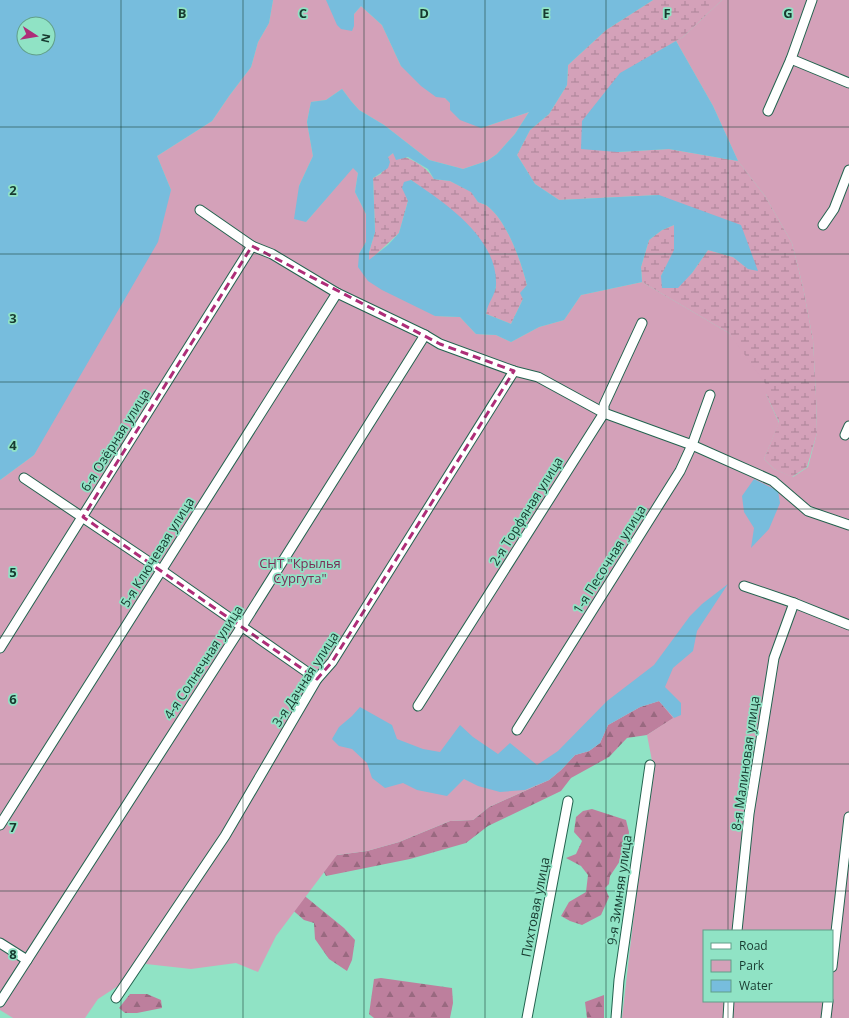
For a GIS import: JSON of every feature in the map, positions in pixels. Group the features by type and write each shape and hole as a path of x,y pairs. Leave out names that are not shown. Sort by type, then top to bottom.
{"street":[{"path":"768,111 791,59 812,0"},
{"path":"791,59 849,83"},
{"path":"822,225 834,209 849,170"},
{"path":"200,210 252,246 272,254 337,293 425,335 440,344 514,371 538,377 604,413 692,445 773,481 808,511 849,526"},
{"name":"6-я Озёрная улица","path":"0,648 252,246"},
{"name":"5-я Ключевая улица","path":"0,825 337,293"},
{"name":"2-я Торфяная улица","path":"418,706 604,413 604,405 642,322"},
{"name":"4-я Солнечная улица","path":"0,1002 242,626 425,335"},
{"name":"3-я Дачная улица","path":"116,998 225,836 317,679 332,662 514,371"},
{"name":"1-я Песочная улица","path":"517,730 680,471 692,445 710,395"},
{"path":"24,478 161,570 317,679"},
{"path":"744,586 794,603 849,625"},
{"name":"8-я Малиновая улица","path":"737,930 749,814 774,658 794,603"},
{"name":"9-я Зимняя улица","path":"616,1018 619,980 650,765"},
{"name":"Пихтовая улица","path":"527,1018 568,801"},
{"path":"833,958 849,817"},
{"path":"0,943 28,960"},
{"path":"728,1018 730,1002"},
{"path":"826,1018 828,1002"}],"highlighted area":[{"path":"252,246 440,344 514,371 332,662 317,679 83,517"}],"green space":[{"name":"CНТ \"Крылья Сургута\"","path":"273,0 326,0 354,26 354,14 361,6 382,25 401,66 445,98 481,128 529,112 515,134 497,154 487,161 463,169 429,160 384,125 359,110 342,89 326,100 311,102 307,122 313,156 299,186 306,222 353,167 358,173 355,192 366,214 366,242 359,254 435,316 460,317 476,334 496,335 511,342 539,327 564,320 581,295 642,282 729,333 767,386 766,394 779,423 764,459 774,469 793,477 808,467 817,433 813,340 803,287 792,243 765,196 738,161 713,106 676,41 683,37 722,0 849,0 849,1018 622,1018 635,905 654,771 647,735 673,718 659,701 640,707 608,725 600,743 589,751 575,755 549,780 489,807 473,820 450,821 399,842 367,851 337,855 276,936 258,972 236,963 191,969 137,963 121,984 98,999 85,1018 13,1018 0,1010 0,480 34,455 171,190 157,156 212,121 251,67 258,42 269,23"},
{"path":"653,0 722,0 683,37 620,74 617,152 669,149 738,161 765,196 792,243 803,287 813,340 817,433 807,467 792,477 774,469 764,459 779,422 766,394 729,333 642,282 641,267 649,240 662,230 674,225 675,250 661,276 692,273 708,250 733,257 748,269 659,195 559,200 535,184 517,155 530,130 549,114 567,85 568,65 606,30"},
{"path":"393,153 416,162 426,169 434,179 450,181 472,192 478,202 486,205 500,220 517,253 527,285 521,293 523,299 511,324 486,314 487,307 496,287 471,228 444,204 411,180 408,201 399,233 369,261 369,252 375,232 373,178 381,174 388,157"},
{"path":"659,701 674,718 647,735 627,738 609,757 571,778 561,791 488,826 466,843 410,859 326,876 318,860 337,855 367,851 399,842 450,821 473,820 489,807 549,780 575,755 589,751 600,743 608,725 640,707"},
{"path":"592,809 626,820 629,832 626,852 610,876 609,884 605,888 609,897 601,915 582,925 561,916 569,902 586,892 588,875 581,866 566,858 576,854 582,841 574,832 576,817 583,811"},
{"path":"272,892 301,893 344,928 355,940 352,960 347,971 329,959 315,939 314,923 304,920"},
{"path":"381,978 452,988 453,1003 450,1018 374,1018 369,1014 374,979"},
{"path":"130,994 147,994 161,1000 162,1008 137,1013 125,1013 119,1008"},
{"path":"604,995 604,1018 587,1018 585,1002"}],"water":[{"path":"0,0 273,0 269,23 258,42 251,67 212,121 157,156 171,190 158,242 34,455 0,480"},
{"path":"326,0 653,0 606,30 568,65 567,85 549,114 530,130 517,155 535,184 559,200 659,195 741,225 758,271 748,269 733,257 708,250 692,273 678,288 662,288 661,276 674,250 674,225 662,230 649,240 641,267 642,282 581,295 564,320 539,327 511,342 496,335 476,334 460,317 435,316 382,290 368,281 358,267 359,254 366,242 366,214 355,192 358,173 353,168 306,222 294,219 299,186 313,156 307,122 311,102 326,100 342,89 359,110 384,125 429,160 463,169 487,161 497,154 515,134 529,112 481,128 460,120 450,110 450,103 445,98 436,97 421,86 401,66 382,25 361,6 354,14 354,26 352,31 341,29 337,25","holes":["393,153 396,160 408,157 428,169 434,179 450,181 471,192 478,202 486,205 500,220 517,253 527,285 520,293 523,299 511,324 486,314 495,292 496,285 494,268 488,252 479,237 453,211 411,180 404,182 402,188 408,201 399,233 388,245 369,260 369,252 375,232 373,178 388,168 390,162 388,157"]},
{"path":"676,41 713,106 738,161 669,149 617,152 581,149 582,121 620,73"},
{"path":"754,479 778,491 780,503 769,529 751,548 754,528 744,512 742,496"},
{"path":"728,584 697,631 693,651 673,668 665,687 681,703 681,715 674,718 659,701 640,707 608,725 600,743 589,751 575,755 549,780 525,790 500,792 478,786 464,779 447,796 417,790 403,783 385,788 372,778 367,763 352,749 339,746 332,739 339,727 360,707 392,725 397,739 423,749 440,752 460,725 473,737 498,754 510,743 537,765 558,751 607,701 654,665 690,616 702,604"}]}
